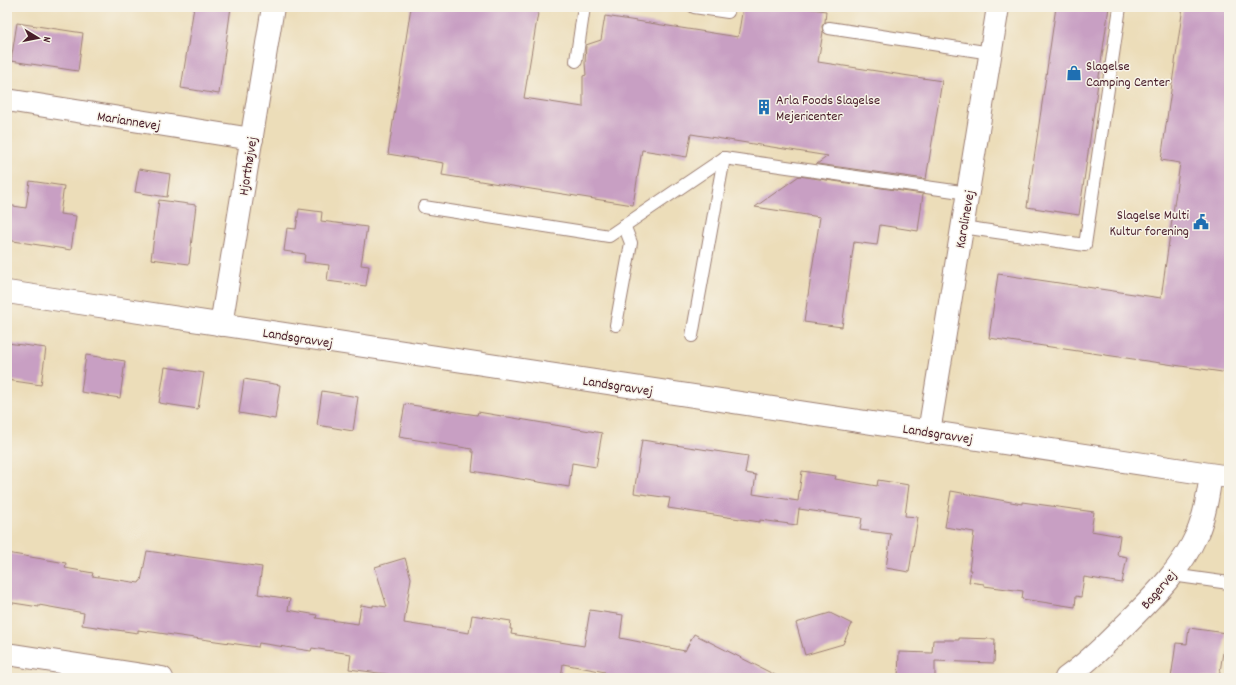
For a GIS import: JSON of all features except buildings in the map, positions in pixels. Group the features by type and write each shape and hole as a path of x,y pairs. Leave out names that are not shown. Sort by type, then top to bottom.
{"street":[{"name":"Hjorthøjvej","path":"221,325 273,7"},
{"name":"Karolinevej","path":"929,432 998,7"},
{"name":"Mariannevej","path":"7,100 252,139"},
{"name":"Landsgravvej","path":"7,292 1220,476"},
{"name":"Bagervej","path":"1066,678 1085,664 1165,584 1187,554 1197,534 1220,476"},
{"path":"7,654 162,678"}],"lane":[{"path":"576,61 584,7"},
{"path":"694,7 728,12"},
{"path":"962,227 1085,245 1120,7"},
{"path":"829,28 991,53"},
{"path":"424,207 609,236 624,224 724,158 968,193"},
{"path":"692,336 724,158"},
{"path":"616,325 632,243 624,224"},
{"path":"1172,574 1229,583"}],"place":[{"name":"Slagelse Camping Center","path":"1074,73"},
{"name":"Arla Foods Slagelse Mejericenter","path":"764,107"},
{"name":"Slagelse Multi Kultur forening","path":"1201,222"}]}
